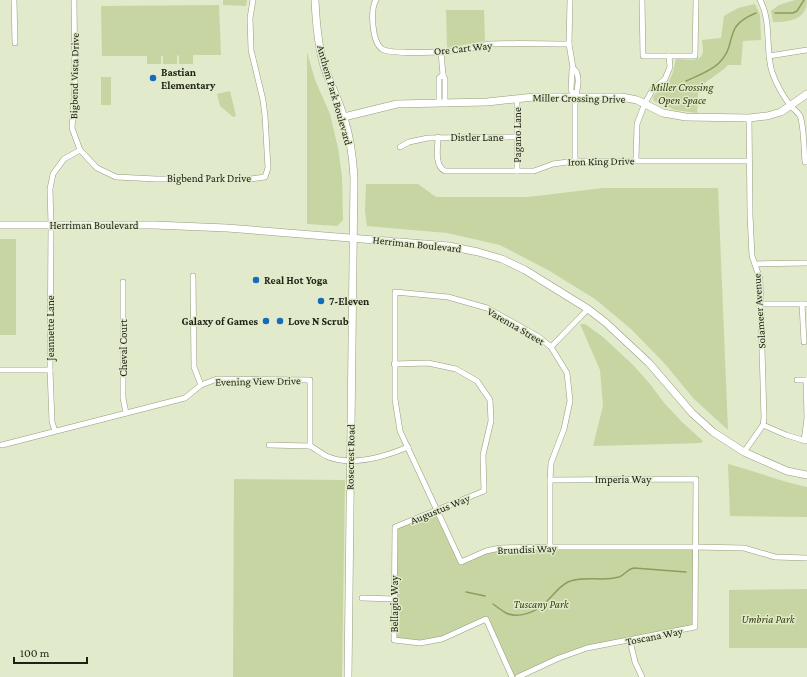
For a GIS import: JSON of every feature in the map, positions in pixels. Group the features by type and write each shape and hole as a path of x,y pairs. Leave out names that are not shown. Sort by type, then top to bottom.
{"main road":[{"name":"Anthem Park Boulevard","path":"315,0 316,21 322,55 344,117 353,159 355,198 354,238"},
{"name":"Miller Crossing Drive","path":"344,117 397,104 477,102 534,97 622,97 645,103 663,113 686,117 749,118 767,116 781,112 807,94"},
{"name":"Herriman Boulevard","path":"0,225 154,225 198,227 280,232 449,246 478,252 525,270 588,309 605,322 649,363 692,414 713,432 744,452 787,471 807,475"},
{"name":"Rosecrest Road","path":"348,677 354,238"}],"street":[{"path":"14,0 15,43"},
{"name":"Bigbend Vista Drive","path":"74,0 75,85 72,128 80,150"},
{"name":"Bigbend Park Drive","path":"80,150 97,168 116,177 156,179 250,179 265,177 268,168 265,116 263,100 251,50 250,18 253,0"},
{"path":"570,0 570,44 574,68 572,70 571,90 575,97 575,161"},
{"path":"642,0 643,56 695,56 696,0"},
{"path":"760,0 764,6 767,21 769,56 772,73 790,106 800,116 805,162 807,162"},
{"name":"Ore Cart Way","path":"375,1 372,13 376,38 381,48 390,52 441,52 462,50 488,44 570,44"},
{"path":"769,56 807,50"},
{"path":"441,52 443,74 440,78 442,102"},
{"path":"636,160 637,124 645,103 653,88 665,79 670,67 669,56"},
{"name":"Pagano Lane","path":"517,99 518,171"},
{"name":"Solameer Avenue","path":"749,118 748,161 752,256 760,278 764,409 763,425"},
{"name":"Iron King Drive","path":"438,137 438,165 444,171 534,172 553,164 575,161 748,161"},
{"name":"Distler Lane","path":"400,147 409,142 438,137 517,137"},
{"name":"Jeannette Lane","path":"55,431 52,422 50,370 50,189 53,174 64,159 80,150"},
{"path":"755,264 807,263"},
{"path":"193,276 194,367 201,385"},
{"name":"Cheval Court","path":"123,282 123,398 126,414"},
{"name":"Varenna Street","path":"395,292 448,297 487,308 539,337 551,347 567,373 570,401 564,429 551,462 550,547"},
{"name":"Brundisi Way","path":"395,292 395,399 400,431 460,562 486,551 500,548 550,547 744,548 776,557 807,558"},
{"path":"760,304 805,304 806,342 797,342"},
{"path":"551,347 588,309"},
{"name":"Augustus Way","path":"394,364 428,363 456,369 476,381 490,400 491,421 483,455 484,491 396,527"},
{"path":"0,370 50,370"},
{"name":"Evening View Drive","path":"2,445 185,398 201,385 217,379 310,380 310,446"},
{"path":"744,452 763,425 805,441 807,418 806,380 797,380"},
{"path":"269,445 310,446 336,459 350,460 386,456 408,447"},
{"name":"Imperia Way","path":"550,480 696,479"},
{"name":"Toscana Way","path":"518,677 559,658 587,648 630,641 695,627 694,547 696,479"},
{"name":"Bellagio Way","path":"396,527 394,640 420,643 442,639 486,619 512,677"},
{"path":"362,598 394,599"},
{"path":"630,641 635,662 642,677"}],"green space":[{"path":"223,0 247,0 246,6 223,5"},
{"path":"795,0 807,0 804,12 800,16 791,20 773,22 771,11 779,5"},
{"name":"Miller Crossing Open Space","path":"755,4 760,15 761,40 743,41 741,65 728,65 701,87 698,92 697,113 675,110 654,101 654,95 669,81 676,59 693,60 700,58 703,50 702,40 721,38 724,16 738,8"},
{"path":"219,5 221,55 193,55 193,64 179,64 179,55 177,56 177,64 163,64 163,56 161,56 161,64 147,64 147,56 102,56 101,6"},
{"path":"446,10 484,10 485,41 447,48"},
{"path":"307,52 315,80 330,114 338,148 342,176 343,220 337,226 307,224"},
{"path":"101,77 111,77 111,105 101,105"},
{"path":"230,91 236,116 233,117 220,106 217,94"},
{"path":"366,184 418,184 436,197 528,197 603,188 718,188 728,430 694,399 665,364 631,329 595,299 548,270 500,245 447,233 367,226 365,211"},
{"path":"0,239 16,239 16,335 0,335"},
{"path":"580,324 585,324 603,337 633,365 665,404 703,441 701,443 593,446 603,406 600,370"},
{"path":"728,464 807,487 807,517 730,516"},
{"path":"234,479 345,480 342,677 233,677"},
{"name":"Tuscany Park","path":"436,511 461,562 500,548 694,547 695,627 587,648 518,677 512,677 486,619 442,639 420,643 394,640 395,527"},
{"name":"Umbria Park","path":"807,589 807,648 729,648 729,590"}],"waterway":[{"path":"775,13 793,13 797,11 804,0"},
{"path":"686,81 716,66 725,56 734,30 738,24 745,18 756,13"},
{"path":"493,604 511,615 521,615 537,609 545,603 561,586 574,580 619,577 634,568 686,572"},
{"path":"466,592 485,596"}],"place":[{"name":"Bastian Elementary","path":"153,78"},
{"name":"Real Hot Yoga","path":"256,280"},
{"name":"7-Eleven","path":"321,301"},
{"name":"Galaxy of Games","path":"266,321"},
{"name":"Love N Scrub","path":"280,321"}]}
